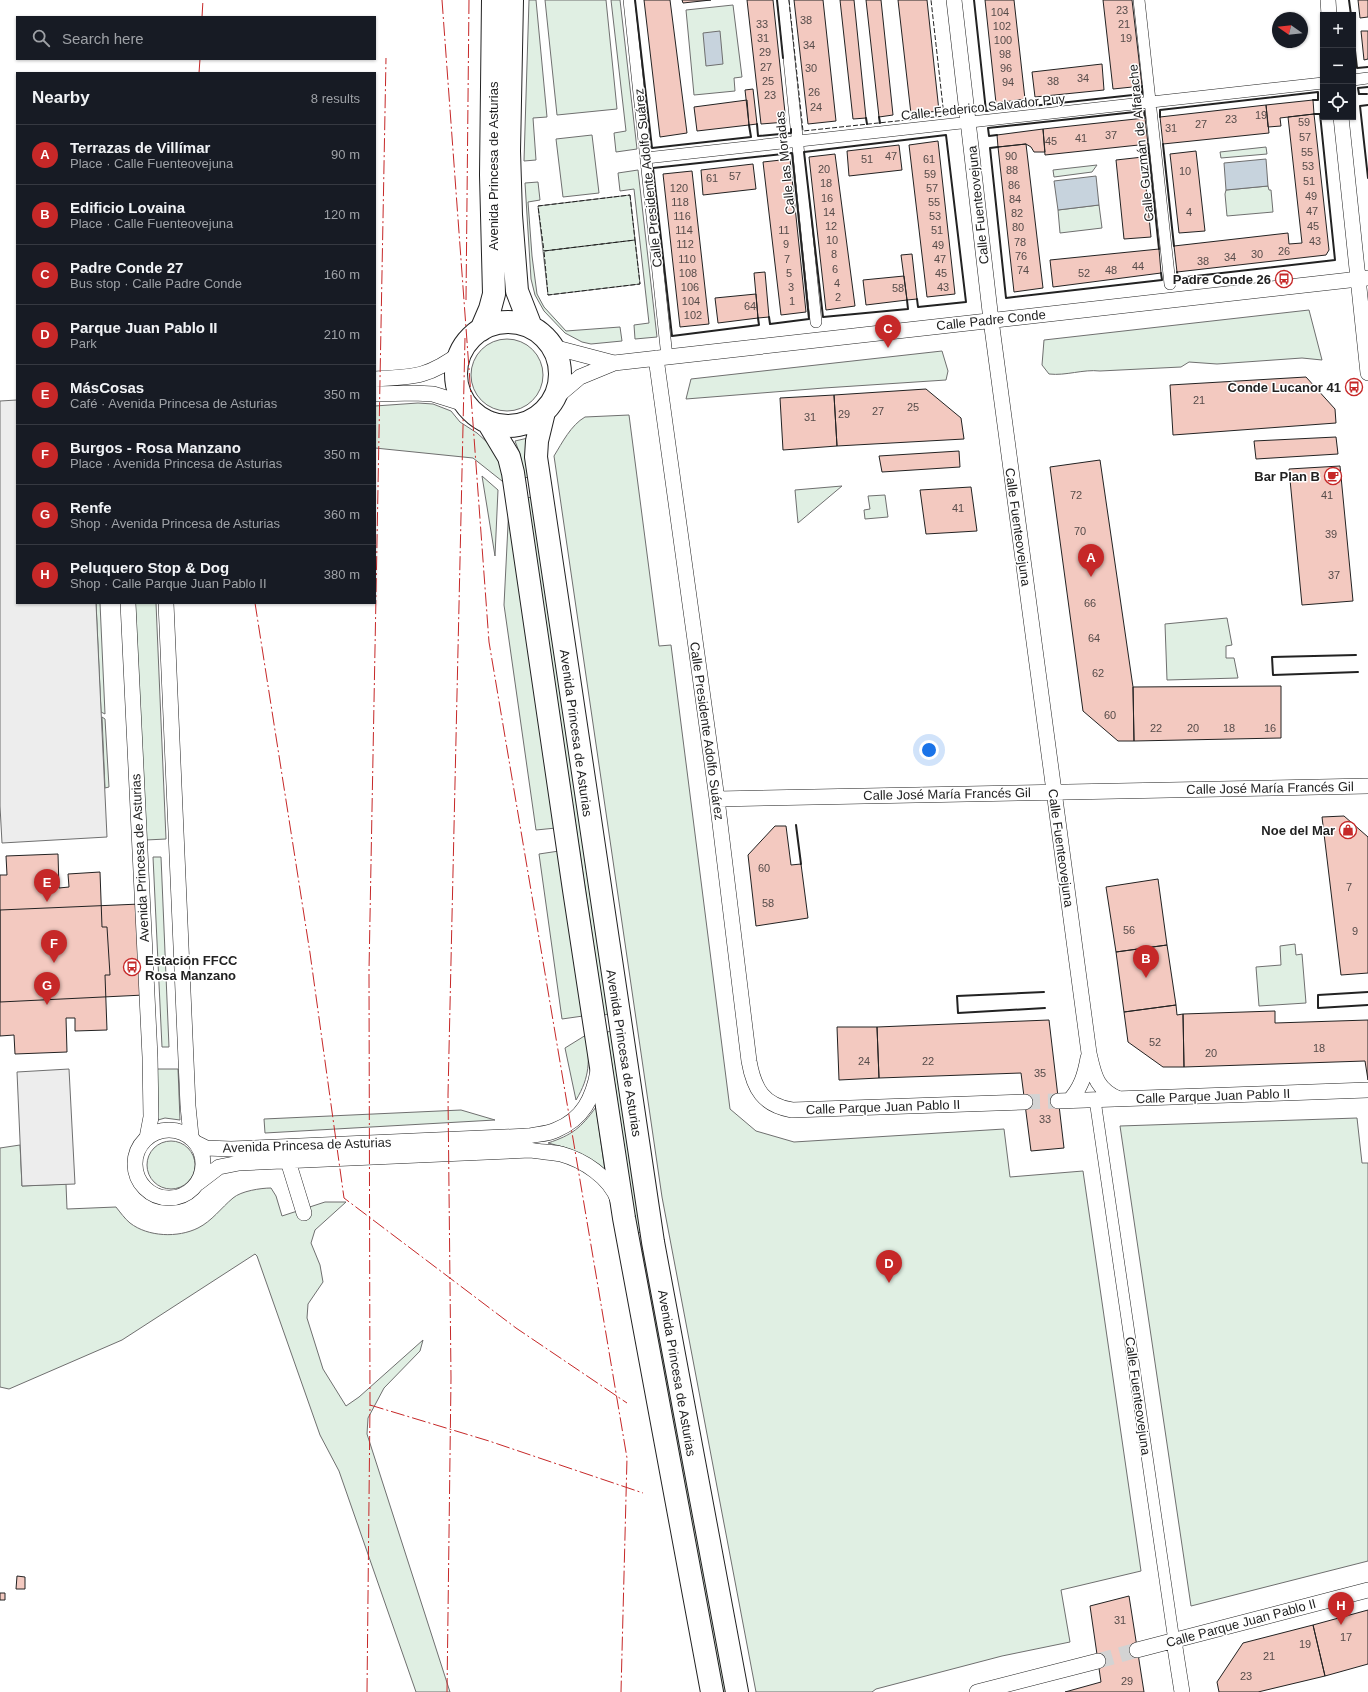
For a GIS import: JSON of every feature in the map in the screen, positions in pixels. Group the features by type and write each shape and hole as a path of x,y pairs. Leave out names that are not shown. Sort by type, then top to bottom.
{"main road":[{"name":"Avenida Princesa de Asturias","path":"481,330 490,309 494,294 491,175 493,0"},
{"name":"Avenida Princesa de Asturias","path":"512,0 509,151 511,215 517,291 531,328"},
{"path":"506,322 519,323 531,328 543,336 553,347 560,364 560,382 549,406 532,421 518,426 503,426 488,422 475,415 465,404 458,387 457,369 462,352 467,343 481,330 493,324 506,322"},
{"name":"Avenida Princesa de Asturias","path":"549,406 537,441 536,457 653,1242 736,1692"},
{"name":"Avenida Princesa de Asturias","path":"488,422 509,457 513,473 624,1218 712,1692"}],"street":[{"name":"Calle Presidente Adolfo Suárez","path":"629,0 646,158 661,358 752,1076 758,1090 767,1100"},
{"name":"Calle las Moradas","path":"782,0 816,322"},
{"name":"Calle Fuenteovejuna","path":"954,0 991,320 1089,1053 1097,1082 1109,1095 1119,1099"},
{"name":"Calle Guzmán de Alfarache","path":"1139,0 1170,284"},
{"path":"1328,0 1330,12"},
{"path":"1356,80 1368,78"},
{"name":"Calle Federico Salvador Puy","path":"646,158 1320,83"},
{"path":"1341,120 1363,278 1368,373"},
{"name":"Calle Padre Conde","path":"549,406 580,377 614,363 1363,278"},
{"name":"Calle Padre Conde","path":"553,347 614,363"},
{"path":"376,379 422,375 442,366 462,352"},
{"path":"376,394 414,392 433,394 465,404"},
{"name":"Avenida Princesa de Asturias","path":"128,604 150,1057 151,1117 147,1138"},
{"path":"166,604 188,1106 194,1140 203,1158 203,1171 198,1183 188,1193 175,1198 161,1198 149,1192 140,1181 135,1168 137,1153 140,1145 154,1133 168,1129 180,1130 194,1140"},
{"name":"Calle José María Francés Gil","path":"717,799 1368,786"},
{"name":"Avenida Princesa de Asturias","path":"194,1140 206,1148 231,1149 529,1136 556,1130 571,1122 586,1106 595,1089 599,1048"},
{"name":"Calle Fuenteovejuna","path":"1064,1101 1077,1090 1084,1078 1089,1053"},
{"name":"Calle Parque Juan Pablo II","path":"1064,1101 1368,1090"},
{"name":"Calle Parque Juan Pablo II","path":"767,1100 780,1108 792,1110 1025,1102"},
{"name":"Calle Fuenteovejuna","path":"1095,1100 1182,1692"},
{"name":"Avenida Princesa de Asturias","path":"198,1183 210,1173 228,1164 530,1150 560,1154 577,1160 592,1169 605,1180 616,1195 624,1218"},
{"path":"288,1161 304,1213"},
{"name":"Calle Parque Juan Pablo II","path":"1137,1650 1368,1590"},
{"path":"977,1692 1098,1660"}],"green space":[{"path":"529,0 536,0 547,117 533,118 536,160 524,161"},
{"path":"545,0 606,0 617,109 557,115"},
{"path":"611,0 620,0 637,149 616,152 614,133 626,131"},
{"path":"733,5 742,77 734,78 735,91 694,95 686,10"},
{"path":"592,135 599,193 563,197 556,139"},
{"path":"1266,147 1267,154 1221,158 1220,152"},
{"path":"1097,165 1092,172 1054,177 1053,170"},
{"path":"638,170 657,337 635,339 634,325 649,323 634,189 620,191 618,173"},
{"path":"538,182 540,200 528,202 532,256 537,294 544,307 566,331 620,327 622,341 591,344 582,342 565,333 544,311 535,295 531,279 525,183"},
{"path":"1268,186 1269,190 1271,190 1273,212 1227,216 1226,190"},
{"path":"630,195 640,284 548,295 538,206"},
{"path":"1099,205 1102,228 1060,233 1058,210"},
{"path":"1309,310 1322,360 1302,358 1217,364 1189,362 1181,367 1087,371 1062,374 1049,374 1042,365 1044,340"},
{"path":"507,339 527,345 537,355 543,375 537,395 527,405 507,411 487,405 477,395 471,375 477,355 487,345"},
{"path":"942,351 948,371 946,380 686,399 691,379"},
{"path":"418,403 433,404 451,411 460,422 477,433 488,443 498,459 507,485 473,458 376,448 376,406"},
{"path":"629,415 659,646 671,645 730,1109 756,1131 794,1142 1004,1129 1010,1177 1083,1171 1141,1571 1061,1590 1070,1642 1002,1656 876,1689 872,1692 756,1692 662,1197 554,456 571,429 585,417"},
{"path":"528,438 529,477 524,478 520,454 515,441"},
{"path":"482,476 498,490 495,556"},
{"path":"842,486 798,523 795,490"},
{"path":"885,495 888,517 865,519 864,510 870,509 868,496"},
{"path":"532,497 608,1014 604,1015 527,498"},
{"path":"509,505 556,828 536,830 504,605"},
{"path":"96,604 100,604 105,714 101,712"},
{"path":"135,604 156,604 166,839 146,840"},
{"path":"1227,618 1232,645 1226,646 1226,658 1234,658 1238,678 1167,680 1165,624"},
{"path":"102,717 105,719 109,787 105,788"},
{"path":"559,851 583,1016 562,1019 539,854"},
{"path":"153,857 161,857 169,1047 162,1047"},
{"path":"1295,944 1296,955 1302,954 1306,1003 1259,1006 1256,967 1281,965 1280,946"},
{"path":"611,1031 642,1232 637,1233 607,1032"},
{"path":"586,1035 588,1068 581,1092 576,1100 565,1048"},
{"path":"157,1069 178,1069 180,1120 165,1118 158,1120"},
{"path":"596,1107 605,1171 579,1153 548,1143 570,1134 581,1126"},
{"path":"461,1110 495,1120 265,1133 264,1119"},
{"path":"1357,1118 1362,1163 1368,1163 1368,1561 1191,1606 1120,1126"},
{"path":"166,1141 176,1141 188,1148 195,1160 195,1170 188,1182 176,1189 166,1189 158,1185 151,1178 147,1170 147,1160 151,1152 158,1145"},
{"path":"20,1145 22,1186 66,1184 67,1209 116,1207 130,1223 137,1228 154,1233 172,1235 198,1228 208,1222 237,1196 257,1189 271,1188 276,1196 282,1216 325,1202 346,1202 315,1230 311,1243 320,1265 323,1282 308,1304 307,1318 323,1369 346,1406 359,1397 423,1340 420,1351 384,1388 368,1418 367,1434 450,1692 416,1692 339,1471 320,1435 257,1256 255,1254 122,1340 9,1389 0,1387 0,1148"},
{"path":"645,1251 728,1692 723,1692 641,1252"}],"shaded area":[{"path":"720,31 723,64 706,66 703,33"},
{"path":"1266,159 1268,186 1226,190 1224,163"},
{"path":"1096,176 1099,205 1058,210 1054,181"},
{"path":"16,400 16,604 96,604 107,837 2,843 0,806 0,401"},
{"path":"69,1069 75,1184 22,1186 17,1072"}],"building":[{"path":"644,0 670,0 687,133 660,137"},
{"path":"682,0 711,0 683,3"},
{"path":"747,0 773,0 786,122 761,124"},
{"path":"794,0 823,0 836,121 808,124"},
{"path":"840,0 854,0 866,118 853,119"},
{"path":"866,0 881,0 893,115 879,117"},
{"path":"898,0 927,0 939,111 911,114"},
{"path":"985,0 1014,0 1025,99 996,103"},
{"path":"1103,0 1132,0 1142,86 1113,89"},
{"path":"1358,0 1368,0 1368,17 1360,18"},
{"path":"1361,31 1368,31 1368,59 1364,60"},
{"path":"1102,64 1104,90 1035,97 1032,72"},
{"path":"753,89 757,124 749,125 745,90"},
{"path":"747,100 749,125 697,131 694,107"},
{"path":"1313,100 1314,114 1280,118 1281,126 1268,127 1266,105"},
{"path":"1266,105 1269,133 1163,144 1160,117"},
{"path":"1314,114 1329,250 1326,255 1177,272 1174,246 1288,233 1289,244 1302,243 1288,117"},
{"path":"1145,118 1148,144 1045,155 1043,129"},
{"path":"1043,129 1045,152 1034,152 1031,147 1026,144 998,147 997,135"},
{"path":"938,141 955,294 927,297 909,145"},
{"path":"1026,144 1043,288 1014,292 998,147"},
{"path":"899,145 902,170 849,176 847,151"},
{"path":"1196,151 1205,231 1179,233 1170,154"},
{"path":"835,154 855,306 826,310 809,157"},
{"path":"1143,157 1151,237 1124,239 1116,160"},
{"path":"790,159 806,312 781,315 763,162"},
{"path":"753,164 756,189 703,195 701,170"},
{"path":"692,171 709,324 680,327 663,174"},
{"path":"1159,249 1161,273 1053,287 1050,260"},
{"path":"912,254 917,299 907,300 901,255"},
{"path":"765,272 769,317 758,318 754,273"},
{"path":"904,276 907,300 866,305 863,280"},
{"path":"756,294 758,318 718,323 715,298"},
{"path":"1306,377 1335,409 1336,423 1173,435 1170,385"},
{"path":"926,389 961,418 964,439 837,446 834,395"},
{"path":"834,395 837,446 783,450 780,398"},
{"path":"1336,437 1338,454 1256,459 1254,441"},
{"path":"959,451 960,467 882,472 879,456"},
{"path":"1100,460 1133,687 1134,741 1118,741 1083,711 1050,467"},
{"path":"1340,466 1353,601 1302,605 1289,469"},
{"path":"971,487 977,531 926,534 920,490"},
{"path":"1281,686 1281,738 1134,741 1133,687"},
{"path":"1344,816 1368,837 1368,973 1341,975 1322,817"},
{"path":"775,826 786,826 791,865 801,864 808,918 756,926 748,855"},
{"path":"58,854 59,888 69,887 68,874 100,872 102,927 107,927 110,975 105,975 107,1030 75,1031 75,1018 66,1018 67,1052 15,1054 14,1035 0,1036 0,875 7,875 6,856"},
{"path":"1158,879 1167,945 1116,952 1106,887"},
{"path":"140,904 144,995 0,1002 0,910"},
{"path":"1167,945 1176,1005 1124,1012 1116,952"},
{"path":"1176,1005 1177,1015 1183,1014 1184,1067 1163,1067 1128,1042 1124,1012"},
{"path":"1275,1011 1275,1023 1368,1020 1368,1080 1365,1061 1184,1067 1183,1014"},
{"path":"1049,1020 1064,1148 1031,1151 1021,1073 879,1078 877,1027"},
{"path":"837,1027 877,1027 879,1078 839,1080"},
{"path":"17,1576 25,1577 25,1589 16,1589"},
{"path":"0,1593 5,1593 5,1600 0,1600"},
{"path":"1129,1596 1144,1692 1065,1692 1101,1682 1090,1606"},
{"path":"1368,1610 1368,1664 1325,1676 1313,1625"},
{"path":"1313,1625 1325,1676 1258,1692 1219,1692 1217,1682 1243,1643"}],"tunnel":[{"path":"1025,1102 1058,1101"},
{"path":"1098,1661 1137,1650"}],"fence":[{"path":"789,0 803,131 944,116 931,0"},
{"path":"630,195 635,240 544,251 538,206 630,195"},
{"path":"635,240 640,284 548,295 544,251 635,240"}],"wall":[{"path":"635,0 652,148 751,137 749,125"},
{"path":"777,0 783,58"},
{"path":"974,0 986,111 1142,94 1142,86"},
{"path":"1349,0 1351,12"},
{"path":"1355,48 1357,68 1368,67"},
{"path":"1367,94 1359,94 1358,88 1368,87"},
{"path":"1160,117 1160,110 1318,92 1318,100 1313,100"},
{"path":"1368,105 1360,106 1368,178"},
{"path":"997,135 989,136 988,128 1144,111 1145,118"},
{"path":"1177,272 1178,278 1335,260 1320,114 1314,114"},
{"path":"879,117 880,123"},
{"path":"866,118 867,124"},
{"path":"757,124 758,136 791,133 791,129"},
{"path":"907,300 908,309 823,317 804,152 946,135 966,302 918,307 917,299"},
{"path":"1148,144 1159,249"},
{"path":"1163,144 1174,246"},
{"path":"998,147 990,148 1006,298 1162,280 1161,273"},
{"path":"758,318 759,325 672,336 653,168 792,153 809,319 770,324 769,317"},
{"path":"1356,655 1272,657 1273,675 1358,672"},
{"path":"796,825 801,864"},
{"path":"1044,992 957,996 958,1013 1045,1008"},
{"path":"1368,992 1318,995 1318,1008 1368,1005"}],"power":[{"path":"202,16 203,0"},
{"path":"442,0 489,642 627,1458 621,1692"},
{"path":"466,300 469,0"},
{"path":"376,595 386,58"},
{"path":"199,72 200,60"},
{"path":"447,1692 451,1378 448,1095 465,338"},
{"path":"255,604 310,953 344,1198 516,1328 627,1403"},
{"path":"367,1692 370,1405 369,971 376,604"},
{"path":"370,1405 489,1441 643,1493"}],"place":[{"name":"Padre Conde 26","path":"1284,279"},
{"name":"Padre Conde 27","path":"888,348"},
{"name":"Conde Lucanor 41","path":"1354,387"},
{"name":"Bar Plan B","path":"1333,476"},
{"name":"Terrazas de Villímar","path":"1091,577"},
{"name":"Noe del Mar","path":"1348,830"},
{"name":"MásCosas","path":"47,902"},
{"name":"Burgos - Rosa Manzano","path":"54,963"},
{"name":"Estación FFCC Rosa Manzano","path":"132,967"},
{"name":"Edificio Lovaina","path":"1146,978"},
{"name":"Renfe","path":"47,1005"},
{"name":"Parque Juan Pablo II","path":"889,1283"},
{"name":"Peluquero Stop & Dog","path":"1341,1625"}]}
